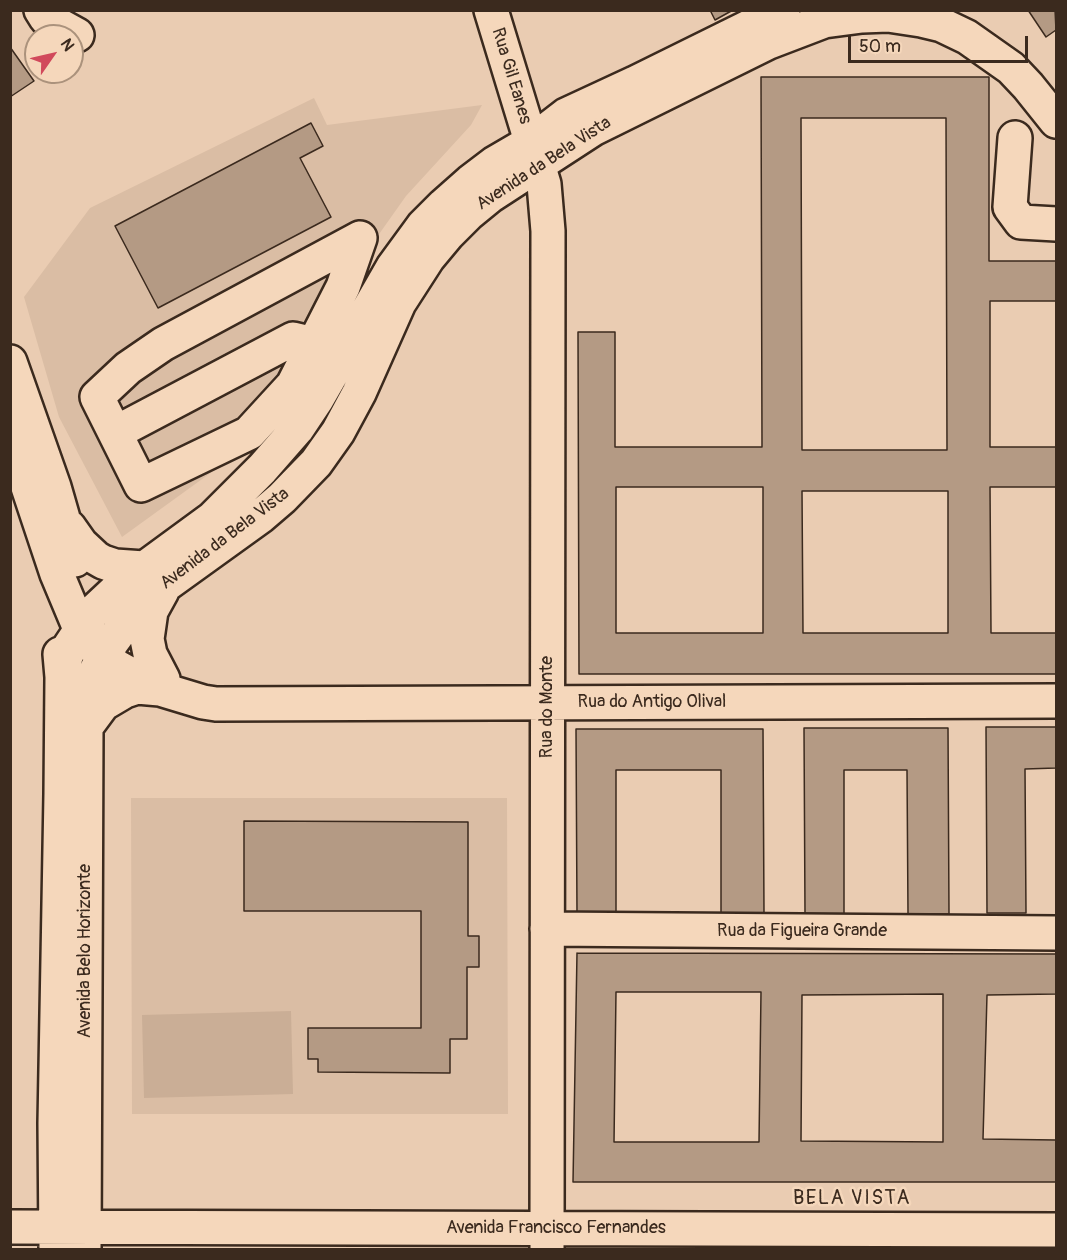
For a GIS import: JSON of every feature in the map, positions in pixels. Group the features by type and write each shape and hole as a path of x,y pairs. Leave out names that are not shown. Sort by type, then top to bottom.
{"street":[{"path":"41,10 46,18 57,24"},
{"name":"Rua Gil Eanes","path":"491,10 535,154"},
{"name":"Avenida da Bela Vista","path":"86,621 123,584 156,575 261,516 302,479 338,432 359,393 399,303 428,258 468,214 535,154 566,115 783,10"},
{"path":"966,10 1010,40 1056,92"},
{"name":"Avenida da Bela Vista","path":"108,649 128,620 150,596 156,575 262,469 297,429 317,399 393,267 423,226 470,182 495,163 535,154 593,129 769,42 824,21 880,13 921,20 967,37 1011,68 1056,121"},
{"path":"1015,138 1010,207 1021,222 1056,224"},
{"name":"Rua do Monte","path":"535,154 544,184 548,231 547,1239"},
{"path":"360,238 343,287 314,344 292,385 270,409 249,433 141,485 97,397 128,368 163,344 360,238"},
{"path":"115,433 293,339 314,344"},
{"name":"Avenida Belo Horizonte","path":"10,362 63,518 90,644 108,649 93,676 87,698 70,1239"},
{"path":"270,409 325,451"},
{"name":"Avenida Belo Horizonte","path":"10,433 57,574 86,621"},
{"path":"63,518 81,544 96,558 116,567 156,575 157,598 151,611 147,639 150,654 166,687"},
{"name":"Avenida Belo Horizonte","path":"57,574 57,618 62,677"},
{"name":"Avenida Belo Horizonte","path":"70,1239 55,1123 62,677 64,659 86,621"},
{"path":"108,649 117,667 166,687"},
{"path":"86,727 104,704 125,691 137,687 166,687"},
{"name":"Rua do Antigo Olival","path":"166,687 203,702 216,704 1056,701"},
{"name":"Rua da Figueira Grande","path":"547,929 1056,933"},
{"name":"Avenida Francisco Fernandes","path":"10,1227 70,1239 547,1239 1056,1230"}],"shaded area":[{"path":"314,98 327,125 482,105 471,125 406,196 377,237 345,271 263,435 122,537 59,417 24,297 90,208"},
{"path":"131,798 507,798 508,1114 132,1114"},
{"path":"291,1011 293,1094 144,1098 142,1015"}],"building":[{"path":"710,10 733,10 715,20"},
{"path":"1028,10 1055,10 1056,30 1046,37"},
{"path":"10,47 24,67 24,84 30,84 10,97"},
{"path":"761,77 989,77 989,261 1056,261 1056,301 990,301 990,447 1056,447 1056,487 990,487 991,633 1056,633 1056,674 579,674 578,332 615,332 615,447 762,447","holes":["801,118 946,118 947,450 802,450","616,487 763,487 763,633 616,633","802,491 948,491 948,633 803,633"]},
{"path":"311,123 323,146 300,158 331,217 158,308 115,226"},
{"path":"986,727 1056,727 1056,768 1025,769 1026,913 987,913"},
{"path":"804,728 948,728 949,914 908,914 907,770 844,770 844,914 805,914"},
{"path":"576,729 763,729 764,914 721,915 721,770 616,770 616,915 577,915"},
{"path":"244,821 468,822 468,936 479,936 479,967 467,967 467,1039 450,1039 450,1073 318,1072 318,1059 308,1059 308,1028 421,1028 421,911 244,911"},
{"path":"577,953 1056,954 1056,994 987,995 983,1139 1056,1140 1056,1182 573,1182","holes":["616,992 761,992 759,1142 614,1142","943,994 943,1142 801,1141 802,995"]}],"district":[{"name":"BELA VISTA","path":"852,1199"}]}
